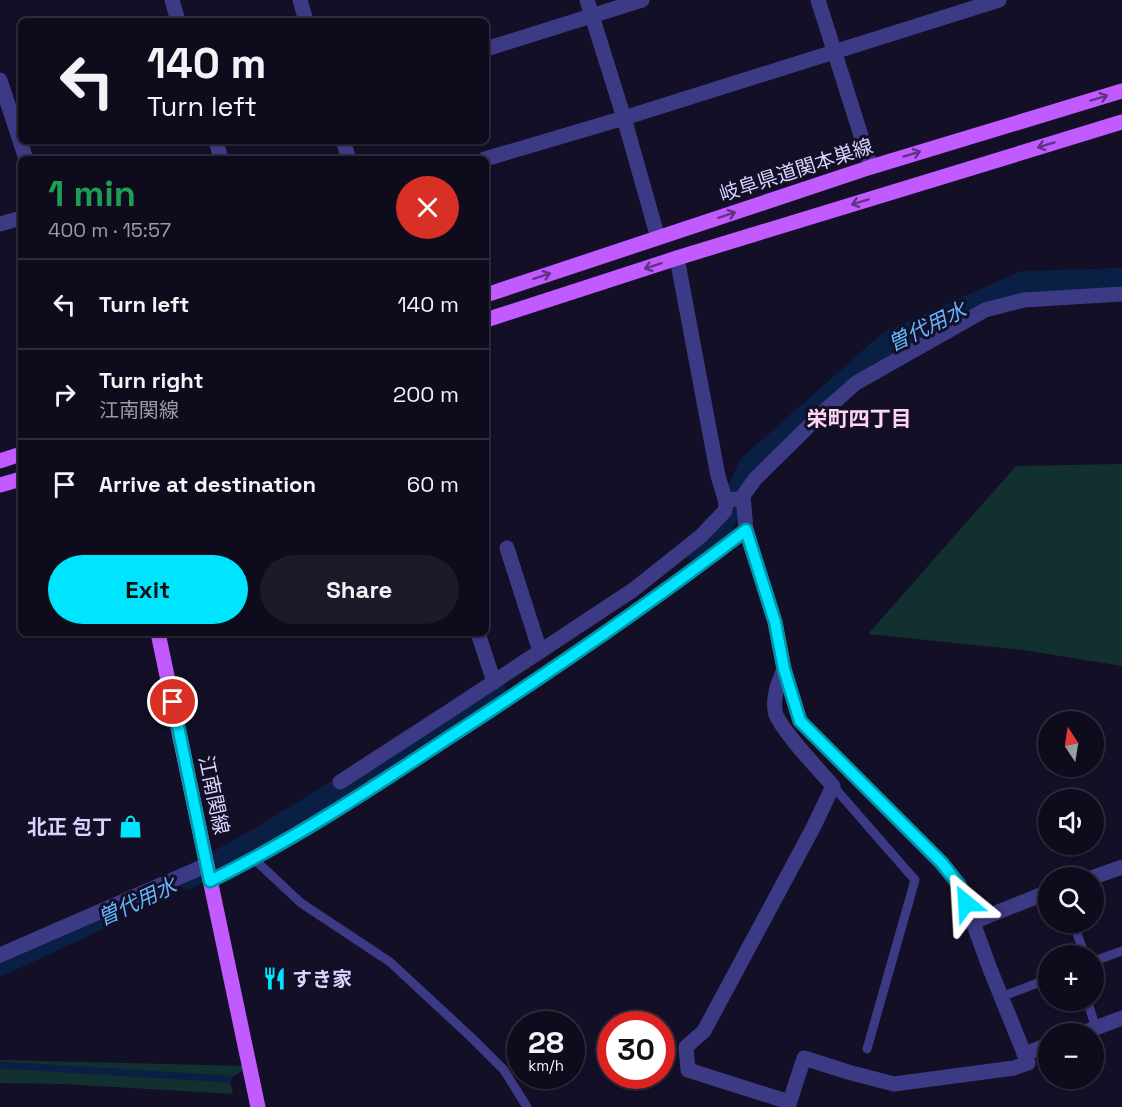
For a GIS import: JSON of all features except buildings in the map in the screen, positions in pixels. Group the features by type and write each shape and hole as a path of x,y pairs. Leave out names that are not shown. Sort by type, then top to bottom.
{"main road":[{"name":"岐阜県道関本巣線","path":"489,294 871,167 1122,91"},
{"path":"489,319 677,258 1122,122"},
{"path":"0,461 18,455"},
{"path":"0,485 18,480"},
{"name":"江南関線","path":"159,636 258,1107"}],"street":[{"path":"172,0 177,18"},
{"path":"586,0 624,118 658,238"},
{"path":"489,49 642,0"},
{"path":"819,0 871,167"},
{"path":"489,158 624,118 999,0"},
{"path":"303,1 306,18"},
{"path":"0,80 18,135"},
{"path":"0,225 18,219"},
{"path":"339,782 633,590 701,536 725,511 726,502 718,476 677,258"},
{"path":"726,502 743,496 755,479 856,383 984,310 1024,300 1122,294"},
{"path":"743,496 746,530 775,622 784,669 800,721 942,863 959,885 1001,998 1028,1062 1014,1068 894,1084 804,1058 789,1104 688,1070 686,1047 704,1031 813,828 833,786 793,741 774,713 775,688 784,669"},
{"path":"210,881 254,859 394,773 549,673 746,530"},
{"path":"507,548 540,651"},
{"path":"479,636 494,682"},
{"path":"0,955 207,865"},
{"path":"1104,874 1122,868"},
{"path":"974,922 1038,896"},
{"path":"1104,1025 1122,1018"},
{"path":"1024,1054 1038,1049"}],"lane":[{"path":"833,786 915,880 867,1049"},
{"path":"254,859 300,903 390,962 504,1070 527,1107"},
{"path":"1104,958 1122,951"},
{"path":"1001,998 1038,983"}],"green space":[{"path":"1122,464 1122,666 1023,650 868,634 1016,466"},
{"path":"0,1060 250,1066 229,1079 233,1094 63,1084 0,1083"}],"waterway":[{"name":"曽代用水","path":"693,549 722,527 749,466 889,342 1023,282 1122,279"},
{"name":"曽代用水","path":"188,878 255,841 434,731 495,689"},
{"name":"曽代用水","path":"0,965 101,918"},
{"path":"0,1065 229,1079"}],"place":[{"name":"北正 包丁","path":"130,827"},
{"name":"すき家","path":"274,979"}],"district":[{"name":"栄町四丁目","path":"859,419"}],"route":[{"path":"173,702 210,881 254,859 394,773 549,673 746,530 775,622 784,669 800,721 942,863 959,885 966,903"}]}
